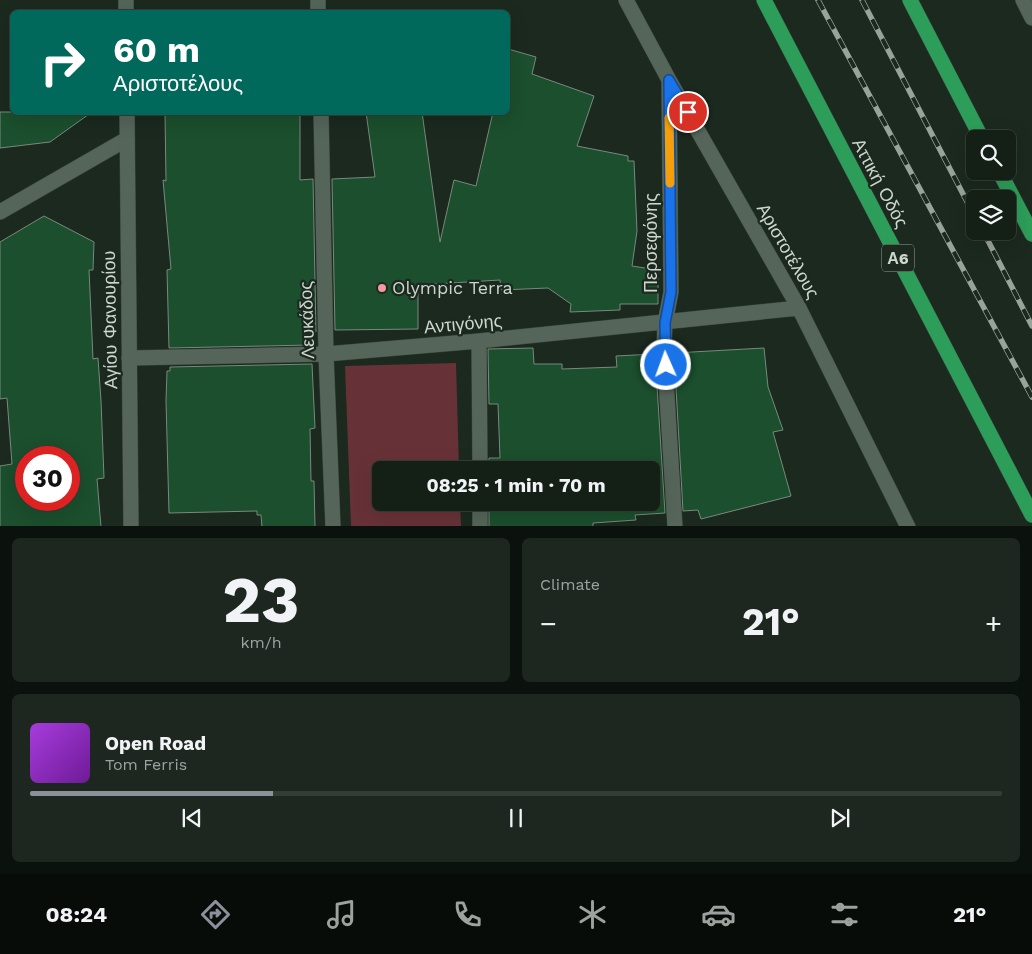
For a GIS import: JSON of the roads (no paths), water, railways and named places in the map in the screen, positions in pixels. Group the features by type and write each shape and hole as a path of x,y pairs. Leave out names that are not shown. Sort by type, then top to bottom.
{"highway":[{"name":"Αττική Οδός","path":"764,0 1032,515"},
{"path":"910,0 977,130"},
{"path":"1004,180 1032,234"}],"street":[{"name":"Αριστοτέλους","path":"626,0 669,80 799,308 908,526"},
{"path":"1023,0 1032,18"},
{"name":"Περσεφόνης","path":"669,80 671,292 665,323 664,347 675,526"},
{"name":"Αγίου Φανουρίου","path":"127,115 131,526"},
{"name":"Λευκάδος","path":"320,115 326,354 333,526"},
{"path":"0,212 127,139"},
{"name":"Αντιγόνης","path":"129,358 326,354 479,342 799,308"},
{"path":"479,342 480,461"},
{"path":"480,511 480,526"}],"railway":[{"path":"818,0 1032,397"},
{"path":"862,0 966,200"},
{"path":"988,240 1032,326"}],"place":[{"name":"Olympic Terra","path":"382,288"}]}
